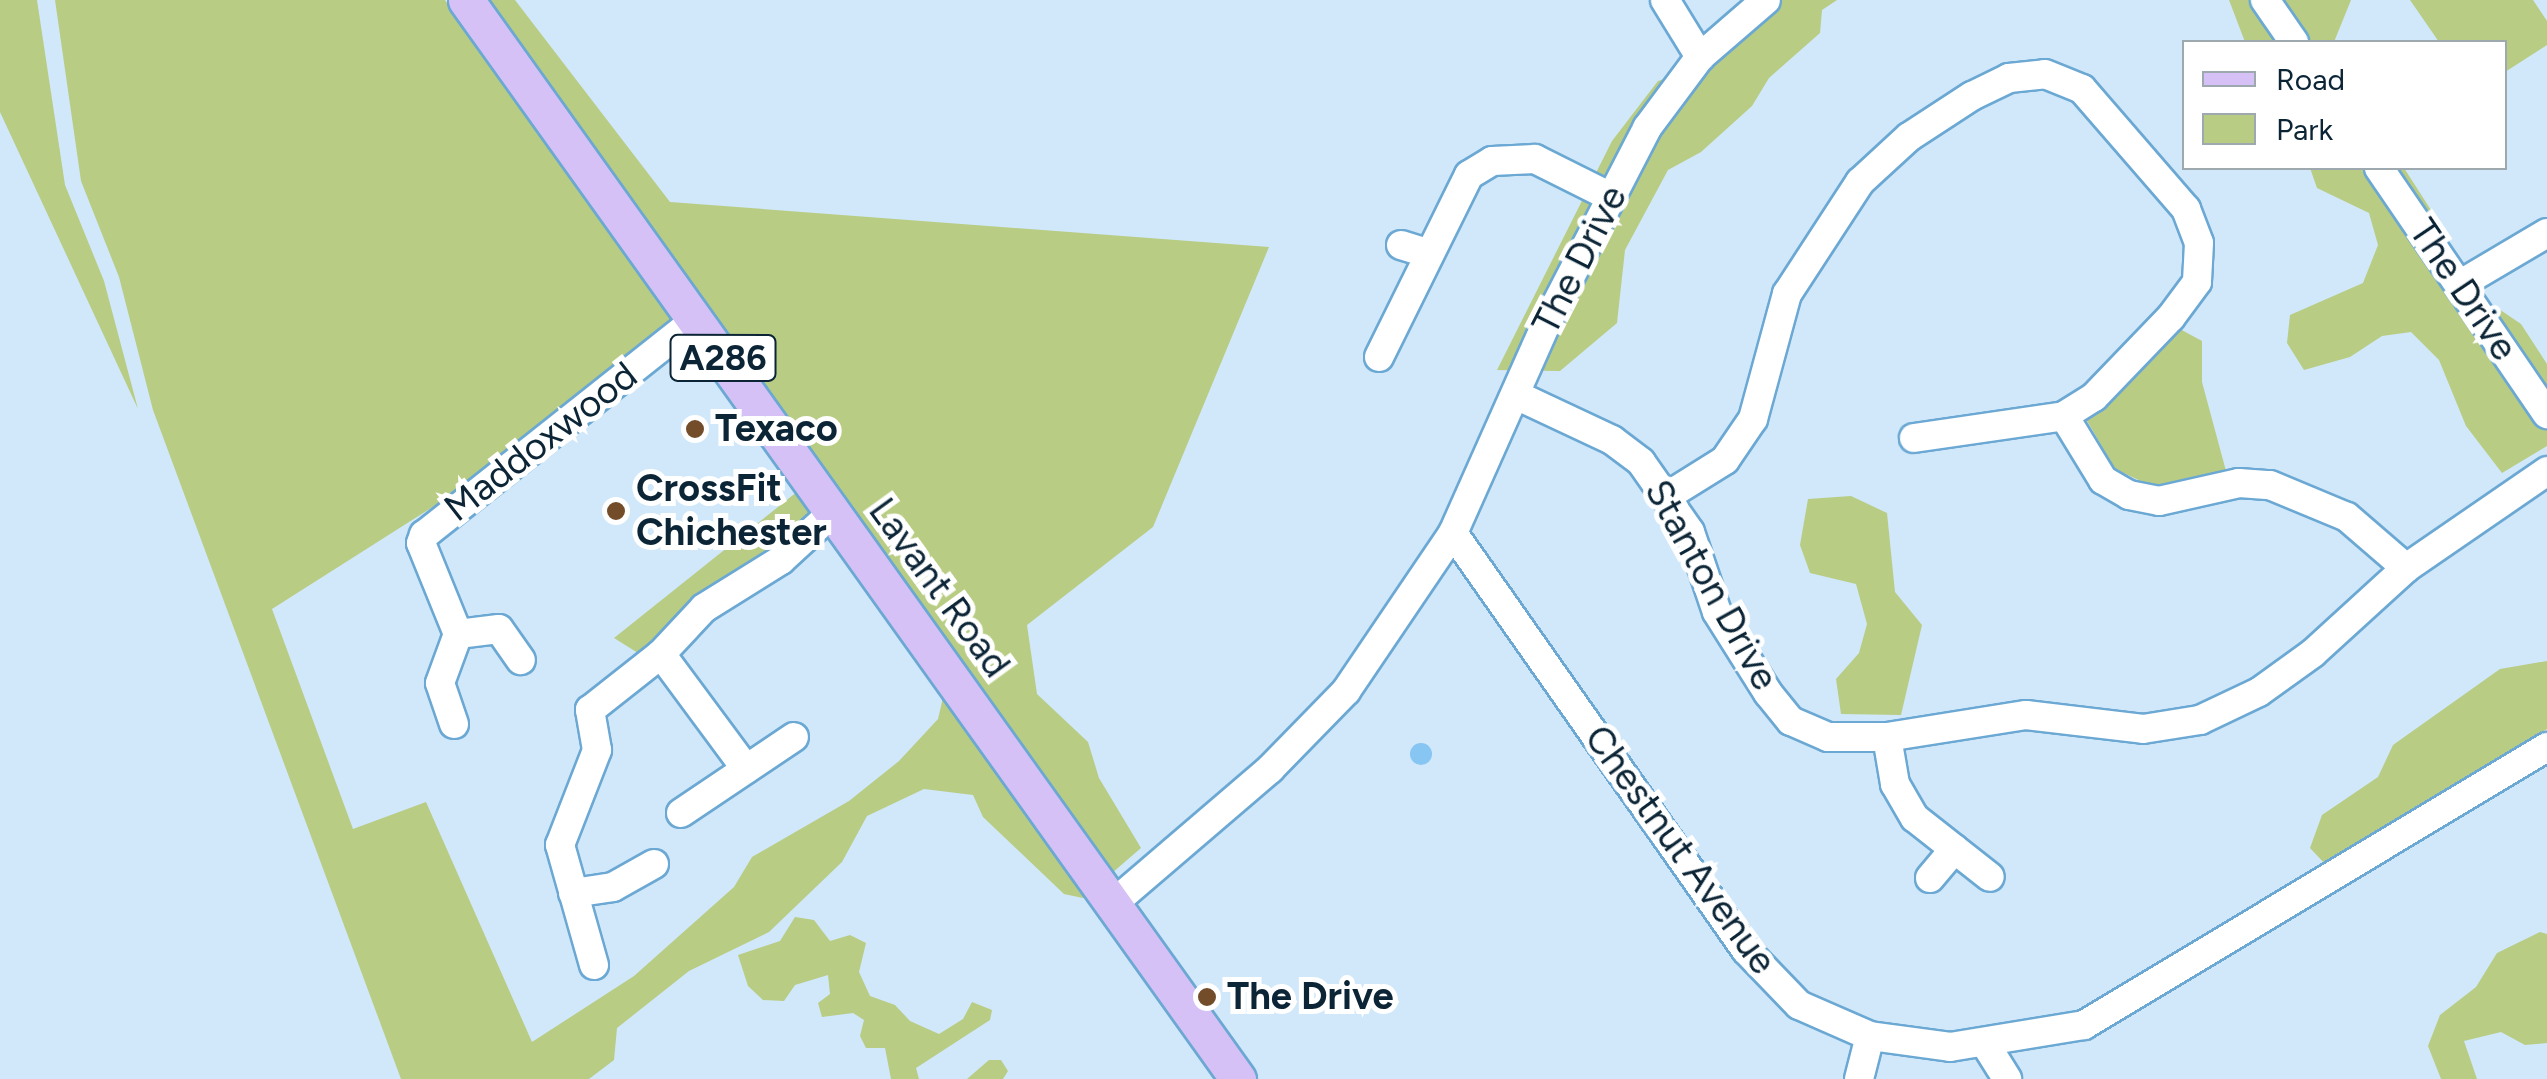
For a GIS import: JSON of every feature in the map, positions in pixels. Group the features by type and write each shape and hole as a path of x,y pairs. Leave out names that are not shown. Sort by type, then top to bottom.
{"main road":[{"name":"Lavant Road","path":"466,0 1116,901 1238,1079"}],"street":[{"path":"1665,0 1700,57"},
{"name":"The Drive","path":"1116,901 1270,769 1346,690 1453,533 1610,197 1647,128 1700,57 1766,0"},
{"path":"2265,0 2293,40"},
{"path":"1669,495 1725,460 1754,418 1788,294 1860,182 1909,138 1972,96 2009,78 2045,74 2082,89 2186,209 2198,243 2198,282 2171,317 2094,396 2064,416 1914,438"},
{"path":"1379,357 1469,175 1492,160 1535,159 1610,197"},
{"name":"The Drive","path":"2380,170 2547,414"},
{"path":"2459,285 2547,233"},
{"path":"1401,245 1430,254"},
{"name":"Maddoxwood","path":"458,634 421,543 424,535 695,320"},
{"name":"Stanton Drive","path":"1516,395 1612,440 1669,495 1690,532 1717,612 1791,721 1828,738 1887,737 2026,715 2143,729 2200,720 2259,692 2314,653 2406,568 2547,471"},
{"path":"2064,416 2103,480 2130,496 2160,500 2238,482 2270,485 2346,517 2406,568"},
{"path":"594,964 560,845 597,750 590,710 661,654 704,608 781,560 832,512"},
{"name":"Chestnut Avenue","path":"1453,533 1746,950 1799,1005 1870,1036 1986,1045 2084,1026 2547,747"},
{"path":"454,724 440,682 458,634 500,629 521,660"},
{"path":"661,654 746,769"},
{"path":"681,814 794,737"},
{"path":"1887,737 1895,784 1915,818 1990,877"},
{"path":"1930,878 1954,849"},
{"path":"573,892 612,887 654,864"},
{"path":"1861,1078 1870,1036"},
{"path":"1986,1045 2006,1079"}],"green space":[{"path":"0,0 37,0 65,185 104,281 138,409 0,112"},
{"path":"55,0 445,0 684,322 483,475 272,609 353,829 426,802 532,1042 634,976 734,887 752,857 849,801 899,761 938,719 945,689 483,0 515,0 670,202 1269,247 1153,527 1027,625 1037,694 1088,742 1099,778 1141,848 1083,898 1064,894 983,817 973,795 924,789 867,816 842,862 769,932 689,971 617,1028 614,1060 589,1079 401,1079 153,410 119,277 81,181"},
{"path":"1756,0 1837,0 1822,10 1820,33 1769,78 1752,106 1701,152 1668,170 1625,250 1617,323 1560,371 1497,370 1612,141 1658,81 1715,63"},
{"path":"2229,0 2351,0 2335,40 2244,40"},
{"path":"2410,0 2533,0 2547,21 2547,45 2507,71 2507,40 2438,40"},
{"path":"2311,170 2405,170 2445,232 2441,279 2459,304 2493,305 2521,324 2547,364 2547,446 2502,473 2466,426 2439,360 2411,332 2382,336 2350,357 2304,370 2287,343 2290,315 2363,283 2378,245 2369,213 2317,188"},
{"path":"2178,328 2202,341 2202,382 2226,471 2160,490 2115,469 2086,419"},
{"path":"803,487 814,503 803,531 646,658 614,638"},
{"path":"1851,496 1887,513 1895,592 1922,625 1901,715 1841,714 1836,679 1859,653 1867,624 1856,584 1810,573 1800,545 1808,499"},
{"path":"2547,661 2547,729 2327,866 2310,848 2322,815 2378,777 2393,745 2500,669"},
{"path":"795,917 814,920 830,941 850,935 866,943 859,972 870,996 895,1005 910,1021 939,1034 963,1019 972,1002 992,1010 990,1020 916,1068 919,1079 891,1079 885,1048 866,1048 860,1036 864,1020 853,1013 822,1017 818,1003 830,994 828,975 795,985 784,1001 763,1000 748,986 738,955 780,941"},
{"path":"2540,932 2547,934 2547,1043 2525,1045 2501,1032 2464,1041 2477,1079 2441,1079 2428,1046 2440,1015 2476,987 2497,953"},
{"path":"989,1060 1001,1060 1008,1071 1003,1079 967,1079"}],"water":[{"path":"1421,743 1429,746 1429,762 1421,765 1413,762 1410,754 1413,746"}],"place":[{"name":"Texaco","path":"695,429"},
{"name":"CrossFit Chichester","path":"616,511"},
{"name":"The Drive","path":"1207,997"}]}
